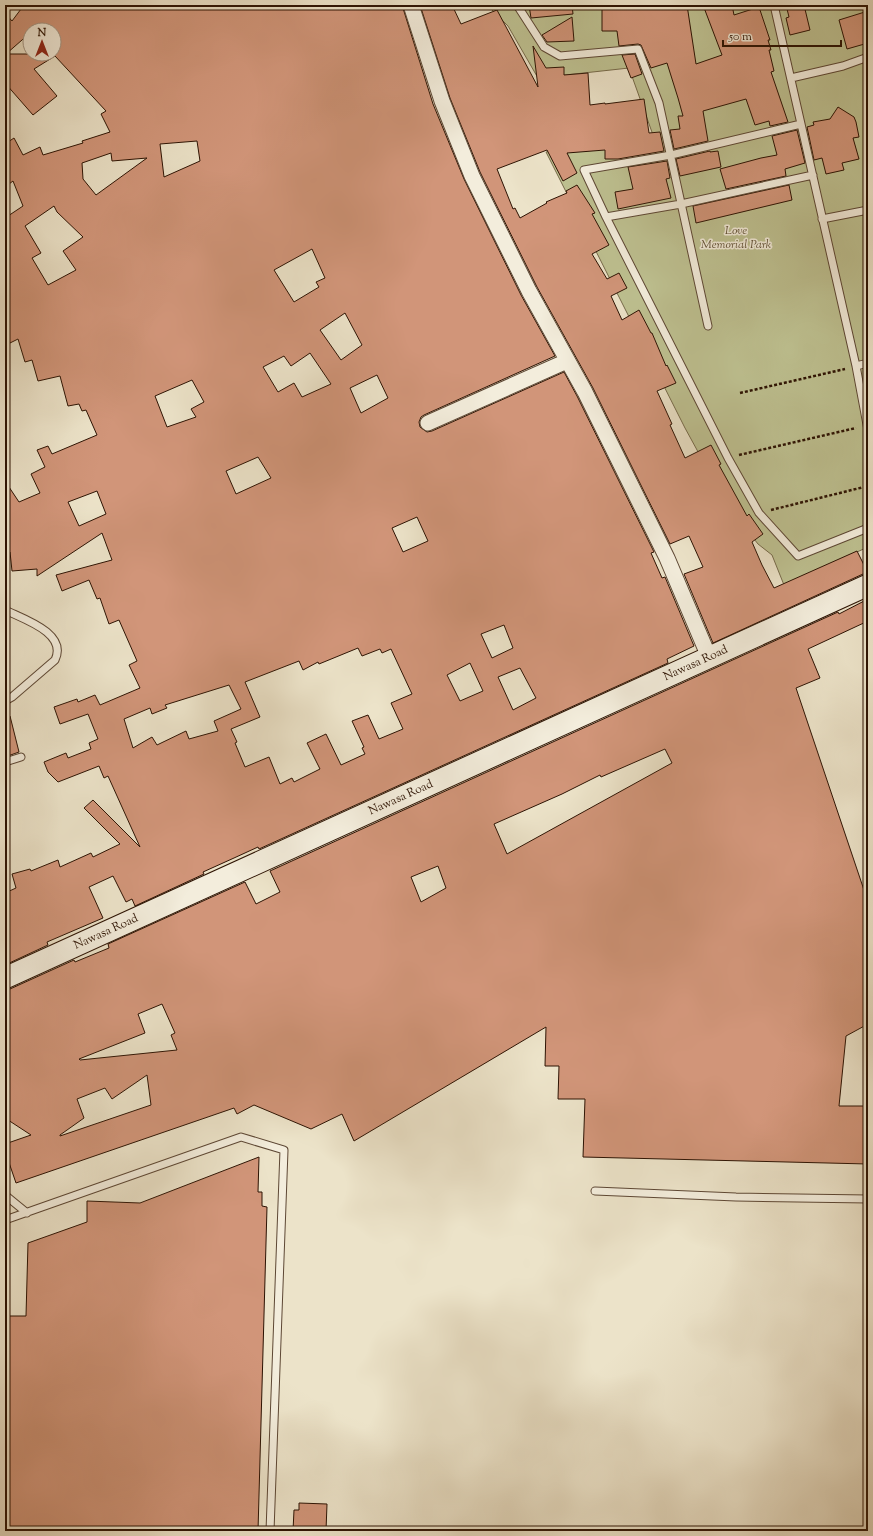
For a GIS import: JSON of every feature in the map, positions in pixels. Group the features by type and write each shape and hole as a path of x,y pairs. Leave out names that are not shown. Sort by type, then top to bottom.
{"street":[{"path":"411,5 442,101 472,176 529,291 585,392 666,558 709,657"},
{"path":"428,423 567,362"},
{"name":"Nawasa Road","path":"5,978 868,585"}],"lane":[{"path":"517,5 544,47 560,56 638,49 659,103 708,326"},
{"path":"774,5 856,366 868,428"},
{"path":"791,78 843,66 868,57"},
{"path":"801,124 671,155 584,170 606,217 728,458 759,513 798,556 868,528"},
{"path":"606,217 681,204 813,175"},
{"path":"822,219 868,210"},
{"path":"856,366 868,363"},
{"path":"5,610 46,630 52,637 57,649 57,655 55,660 12,697 5,701"},
{"path":"5,762 21,758"},
{"path":"5,1220 241,1137 284,1150 270,1531"},
{"path":"595,1191 736,1197 868,1199"},
{"path":"5,1195 27,1212"}],"path":[{"path":"740,393 856,366"},
{"path":"728,458 868,428"},
{"path":"759,513 868,486"}],"green space":[{"name":"Love Memorial Park","path":"487,5 868,5 868,547 784,585 772,555 758,544 726,503 685,428 546,152 653,135 629,68 538,78 508,26"}],"building":[{"path":"24,5 194,5 194,8 224,5 402,5 433,104 464,179 521,295 555,356 424,415 421,417 419,422 420,427 427,432 432,431 564,372 654,552 651,553 662,578 665,577 694,646 667,659 668,663 259,849 258,847 203,872 204,874 135,906 132,899 126,902 113,876 89,887 103,918 47,942 48,945 5,965 5,893 16,888 12,874 30,869 31,871 58,860 60,867 91,853 93,857 120,844 84,808 93,800 140,847 108,776 104,778 99,766 58,782 48,772 44,762 66,753 68,758 91,749 89,743 98,739 88,714 60,724 54,707 77,699 78,702 95,695 100,705 140,688 129,665 137,661 119,620 109,624 100,598 97,599 89,580 62,591 56,575 112,560 102,533 37,576 37,569 12,571 10,552 5,553 5,481 19,502 40,493 31,474 45,467 37,450 48,446 52,454 97,435 86,410 82,411 79,404 68,406 60,376 38,381 32,360 25,362 18,339 10,343 5,334 5,218 23,206 13,181 5,187 5,144 14,138 23,155 40,147 43,155 83,143 82,141 110,132 101,114 106,111 61,62 62,62 62,22 22,22 22,40 6,54 22,54 22,62 45,62 34,69 57,96 33,115 5,83 5,13 12,21","holes":["197,141 200,161 164,177 160,144","111,153 112,161 147,158 96,195 83,179 82,163","54,206 57,212 83,237 63,251 76,270 48,285 32,258 41,253 25,226","312,249 325,278 316,282 319,287 294,302 274,270","345,313 362,345 341,360 320,330","310,353 331,384 302,397 294,383 278,392 263,367 284,356 291,366","377,375 388,398 361,413 350,388","192,380 204,402 191,409 196,417 167,427 155,396","258,457 271,478 236,494 226,471","97,491 106,514 79,526 68,502","417,517 428,541 403,552 392,528","504,625 513,648 492,658 481,634","358,648 362,656 380,649 382,653 391,649 412,694 391,703 403,729 379,739 368,715 352,721 364,747 362,748 365,754 341,765 326,734 307,743 320,769 294,782 292,778 280,784 269,757 245,767 231,729 260,717 245,682 299,661 303,670 318,662 319,664","470,663 483,691 460,701 447,675","520,668 536,698 513,710 498,677","229,685 241,709 214,721 218,731 189,739 186,731 157,745 152,737 133,748 124,719 150,708 152,714 167,708 165,705"]},
{"path":"420,5 452,5 461,24 497,10 538,87 533,46 546,68 564,67 564,75 588,73 590,105 644,99 649,133 660,132 664,151 618,159 605,159 605,150 567,153 577,173 563,181 547,150 497,169 513,209 515,208 520,218 547,203 546,202 567,193 566,191 577,185 595,213 592,214 609,245 592,254 607,279 619,273 627,288 611,296 622,320 639,310 652,333 666,366 667,365 676,383 657,391 685,458 711,445 721,464 719,465 747,516 749,514 763,534 752,542 774,588 857,551 868,573 713,643 684,574 703,567 689,536 670,544 593,388 537,287 480,172 450,98"},
{"path":"529,5 572,5 573,14 531,18"},
{"path":"602,5 687,5 696,64 722,55 703,5 732,5 734,15 759,7 770,40 768,40 771,50 769,50 774,71 771,72 788,122 770,126 769,121 755,125 746,99 703,111 708,141 674,149 670,130 680,129 678,116 683,116 667,63 651,68 641,45 619,46 617,31 602,31"},
{"path":"786,5 804,5 810,30 790,35 786,18 789,17"},
{"path":"868,11 868,43 847,49 839,20"},
{"path":"572,17 574,41 547,42 542,35"},
{"path":"635,54 642,74 631,78 622,55"},
{"path":"838,107 854,117 859,137 853,138 859,159 842,163 844,170 826,174 822,158 814,160 807,127 814,125 813,122 830,119"},
{"path":"797,130 805,163 785,169 786,176 726,189 720,169 777,155 772,136"},
{"path":"710,151 718,151 721,167 680,176 676,159"},
{"path":"667,161 670,178 666,179 671,198 618,209 615,192 633,189 628,167"},
{"path":"789,185 792,200 696,223 693,206"},
{"path":"868,599 868,621 808,649 820,678 796,688 868,902 868,1024 846,1036 839,1106 868,1106 868,1164 583,1157 585,1099 558,1099 559,1066 545,1066 546,1027 354,1141 342,1114 311,1129 254,1105 237,1114 234,1108 16,1183 5,1151 5,1144 31,1135 5,1118 5,990 74,960 75,962 109,948 108,944 245,882 256,904 280,892 270,871 838,612 839,614","holes":["665,749 672,763 507,854 494,824 562,794 600,775 601,777","438,866 446,888 421,902 411,877","162,1004 175,1033 171,1035 177,1050 79,1059 145,1033 138,1014","147,1075 151,1105 60,1136 84,1118 77,1099 105,1088 112,1099"]},
{"path":"10,716 19,752 5,757 5,717"},
{"path":"259,1157 258,1192 262,1192 262,1206 267,1207 258,1531 5,1531 5,1316 26,1316 28,1243 87,1222 87,1201 140,1203"},
{"path":"299,1503 327,1504 326,1531 293,1531 294,1510 299,1510"}]}
